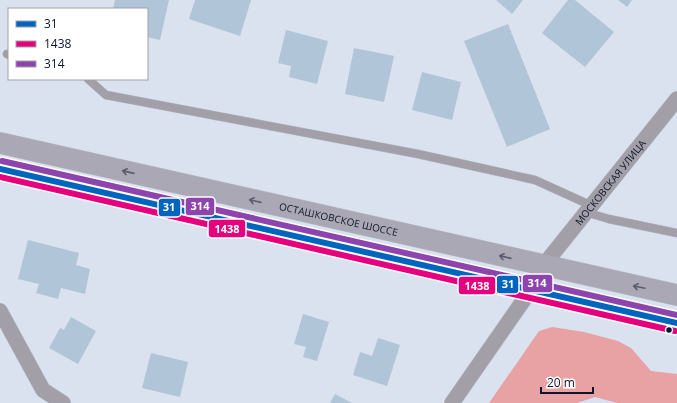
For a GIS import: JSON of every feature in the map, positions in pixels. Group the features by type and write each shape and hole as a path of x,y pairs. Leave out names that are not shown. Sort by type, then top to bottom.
{"main road":[{"name":"ОСТАШКОВСКОЕ ШОССЕ","path":"0,143 677,295"},
{"path":"0,169 530,291 677,323"}],"street":[{"name":"МОСКОВСКАЯ УЛИЦА","path":"452,403 530,291 543,266 588,208 677,99"},
{"path":"0,311 43,390 63,403"}],"lane":[{"path":"89,80 106,95 418,154 535,180 609,219 677,233"}],"shaded area":[{"path":"552,327 584,332 618,341 631,348 651,371 677,374 677,403 617,403 595,397 577,403 489,403 539,331"}],"building":[{"path":"115,0 169,0 160,40 148,37 148,8 113,8"},
{"path":"195,0 251,0 240,36 189,19"},
{"path":"496,0 523,0 512,14"},
{"path":"568,0 575,0 614,32 585,67 542,33"},
{"path":"618,0 632,0 627,7"},
{"path":"508,24 550,129 507,147 464,41"},
{"path":"286,30 328,41 317,84 289,77 291,66 278,63"},
{"path":"354,48 394,56 384,102 345,94"},
{"path":"422,72 461,82 452,120 412,110"},
{"path":"28,240 79,253 76,265 90,269 85,294 61,288 58,299 36,293 39,284 18,279"},
{"path":"303,314 329,322 317,361 303,357 306,347 294,344"},
{"path":"71,317 96,331 78,364 49,348 60,328 64,330"},
{"path":"378,338 400,345 387,386 353,375 360,352 372,356"},
{"path":"151,353 188,362 180,397 142,388"},
{"path":"335,394 352,403 330,403"}],"transit line":[{"name":"314","path":"2,161 677,315"},
{"name":"31","path":"0,169 677,323"},
{"name":"1438","path":"0,177 675,331"}]}
